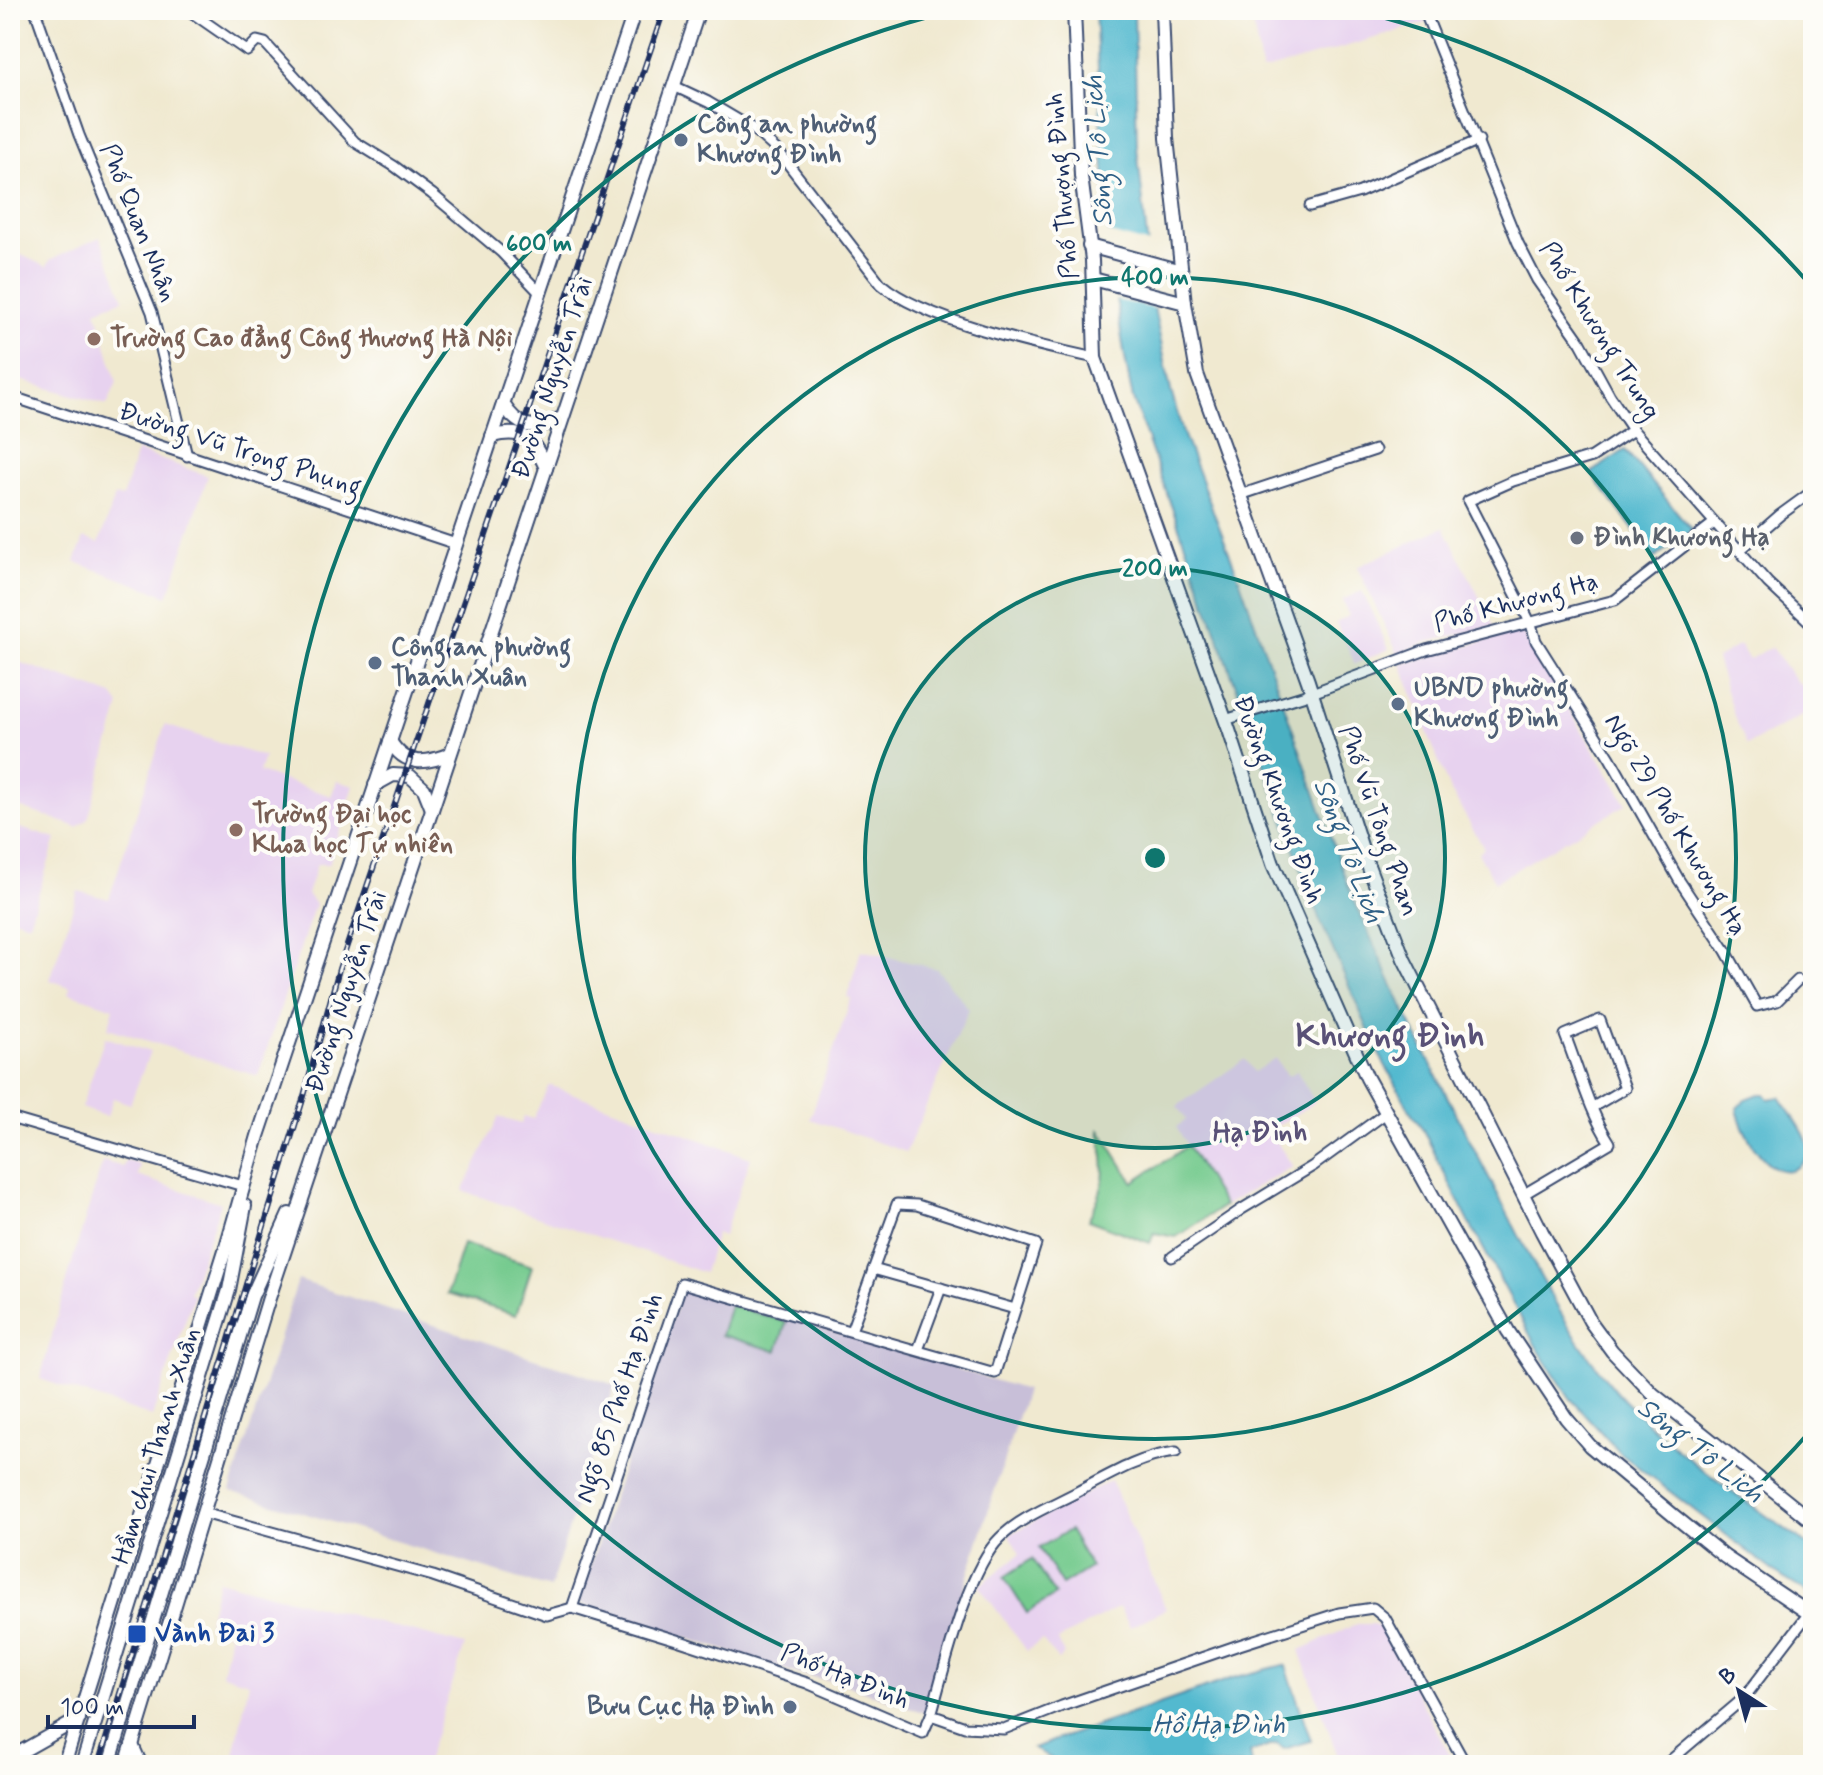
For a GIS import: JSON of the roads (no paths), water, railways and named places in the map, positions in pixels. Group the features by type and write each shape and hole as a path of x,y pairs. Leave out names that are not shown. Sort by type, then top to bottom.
{"main road":[{"name":"Đường Nguyễn Trãi","path":"66,1764 258,1136 635,10"},
{"name":"Đường Nguyễn Trãi","path":"126,1765 316,1156 699,10"},
{"name":"Phố Thượng Đình","path":"1074,10 1080,167 1089,246 1099,281 1095,358"},
{"name":"Phố Vũ Tông Phan","path":"1162,10 1167,138 1185,303 1197,374 1305,695 1404,959 1590,1321 1632,1373 1719,1449 1813,1522"},
{"path":"1089,246 1181,271"},
{"path":"1099,281 1185,303"},
{"name":"Đường Khương Đình","path":"1095,358 1230,718 1273,864 1367,1078 1508,1331 1544,1388 1590,1446 1725,1557 1812,1606"},
{"path":"503,404 516,422 535,427 562,418"},
{"path":"492,436 512,432 522,435 538,449 546,468"},
{"path":"390,741 401,755 419,762 431,762 450,754"},
{"path":"375,785 393,775 410,776 424,789 432,809"},
{"name":"Hầm chui Thanh Xuân","path":"82,1765 229,1290 258,1136"},
{"name":"Hầm chui Thanh Xuân","path":"109,1765 252,1296 316,1156"},
{"path":"10,1758 79,1719"},
{"path":"132,1745 141,1765"}],"street":[{"name":"Phố Quan Nhân","path":"35,10 79,135 152,312 187,456"},
{"path":"188,10 247,51 257,41 265,43 355,142 432,194 501,252 540,293"},
{"name":"Phố Khương Trung","path":"1424,10 1518,243 1537,280 1581,343 1610,396 1633,430 1714,523 1768,583 1813,625"},
{"path":"674,86 752,128 779,152 881,284 897,298 964,324 1095,358"},
{"path":"1310,206 1360,192 1479,140"},
{"name":"Đường Vũ Trọng Phụng","path":"10,396 456,544"},
{"path":"1531,624 1468,501 1513,481 1592,457 1633,430"},
{"path":"1240,495 1375,450"},
{"path":"1740,550 1813,491"},
{"name":"Phố Khương Hạ","path":"1230,718 1305,695 1426,650 1615,600 1714,523"},
{"name":"Ngõ 29 Phố Khương Hạ","path":"1531,624 1536,641 1610,758 1679,880 1726,951 1757,1006 1777,1001 1798,980"},
{"path":"1524,1194 1610,1143 1602,1130 1593,1107 1565,1035 1600,1020 1625,1088 1593,1107"},
{"path":"1172,1257 1313,1166 1386,1113"},
{"path":"10,1118 243,1186"},
{"path":"851,1331 873,1269 897,1204 917,1205 1036,1244 1015,1309 873,1269"},
{"name":"Ngõ 85 Phố Hạ Đình","path":"572,1608 682,1283 995,1373 1015,1309"},
{"path":"918,1350 941,1288"},
{"path":"931,1715 962,1611 987,1554 999,1538 1019,1523 1112,1474 1152,1455 1176,1452"},
{"name":"Phố Hạ Đình","path":"203,1513 433,1576 547,1615 572,1608 807,1683 923,1733 931,1715 965,1727 1004,1729 1236,1646 1339,1613 1373,1608 1385,1618 1466,1765"},
{"path":"1665,1765 1744,1698 1812,1606"}],"water":[{"path":"1095,10 1134,10 1137,147 1155,313 1183,433 1239,578 1347,883 1382,962 1526,1250 1573,1333 1611,1384 1652,1428 1719,1482 1813,1549 1813,1596 1777,1574 1620,1453 1570,1398 1536,1346 1422,1128 1378,1052 1319,918 1133,399 1111,254"},
{"path":"1625,450 1692,530 1655,558 1591,473"},
{"path":"1765,1094 1769,1099 1780,1097 1807,1141 1806,1159 1791,1170 1780,1170 1770,1164 1760,1155 1745,1131 1737,1108 1746,1099"},
{"name":"Hồ Hạ Đình","path":"1286,1666 1311,1741 1284,1749 1277,1744 1250,1752 1252,1765 1055,1765 1052,1759 1033,1748 1236,1677"}],"railway":[{"path":"98,1765 304,1096 339,969 664,10"}],"place":[{"name":"Công an phường Khương Đình","path":"681,140"},
{"name":"Trường Cao đẳng Công thương Hà Nội","path":"94,339"},
{"name":"Đình Khương Hạ","path":"1577,538"},
{"name":"Công an phường Thanh Xuân","path":"375,663"},
{"name":"UBND phường Khương Đình","path":"1398,704"},
{"name":"Trường Đại học Khoa học Tự nhiên","path":"236,830"},
{"name":"Vành Đai 3","path":"137,1634"},
{"name":"Bưu Cục Hạ Đình","path":"790,1707"}],"district":[{"name":"Khương Đình","path":"1390,1036"},
{"name":"Hạ Đình","path":"1260,1133"}],"water label":[{"name":"Sông Tô Lịch","path":"1099,151"},
{"name":"Sông Tô Lịch","path":"1348,851"},
{"name":"Sông Tô Lịch","path":"1700,1451"}]}
